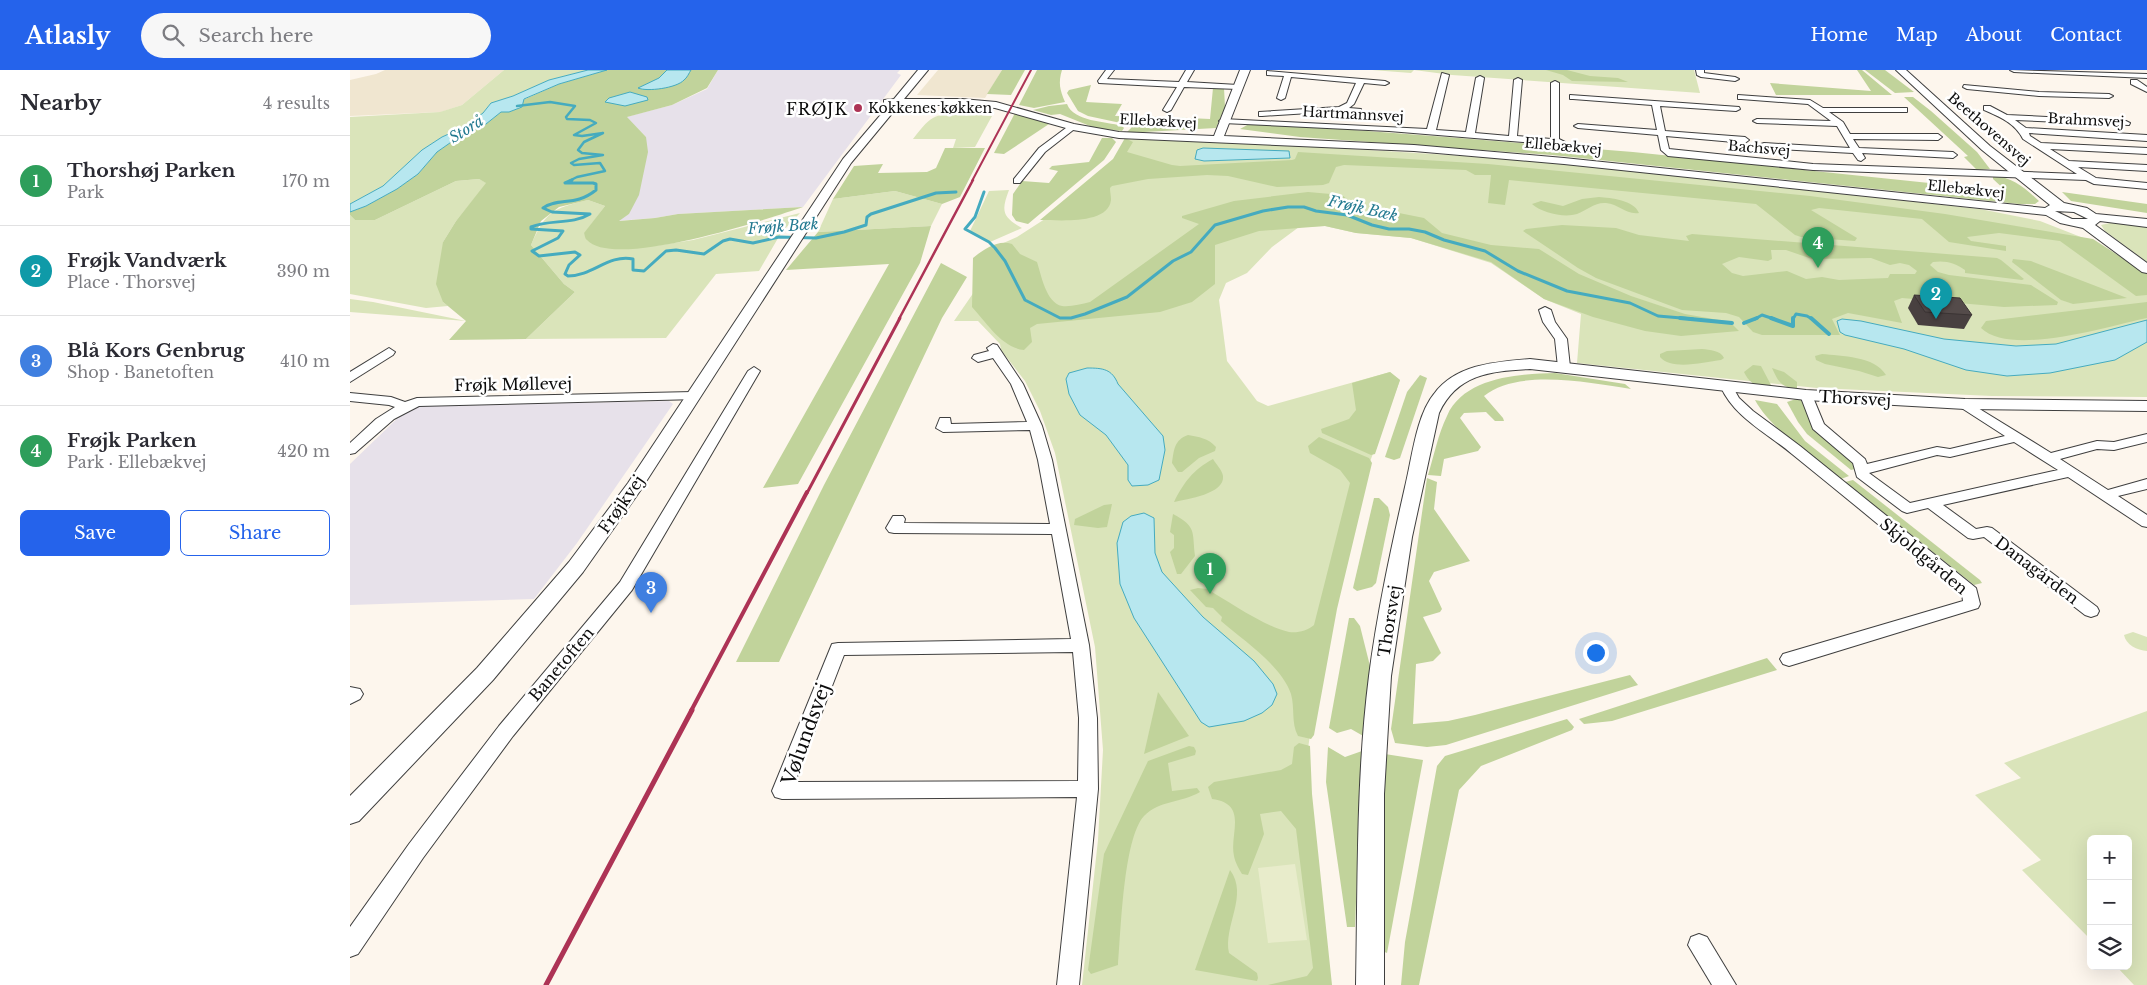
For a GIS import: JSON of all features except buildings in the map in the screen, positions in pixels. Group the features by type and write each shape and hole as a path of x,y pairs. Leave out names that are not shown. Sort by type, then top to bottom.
{"street":[{"name":"Frøjkvej","path":"892,102 915,70"},
{"name":"Frøjkvej","path":"350,813 485,674 576,567 634,487 847,161 852,148 923,70"},
{"path":"1110,70 1102,81 1238,87"},
{"path":"1167,110 1190,70"},
{"path":"1218,139 1223,121 1246,70"},
{"path":"1700,70 1702,76 1735,79"},
{"name":"Beethovensvej","path":"1901,70 2055,209"},
{"path":"2014,70 2147,76"},
{"path":"2004,71 2018,80"},
{"path":"1270,73 1385,82"},
{"path":"1431,132 1445,74"},
{"name":"Hartmannsvej","path":"1281,98 1288,75"},
{"path":"1470,134 1480,78"},
{"path":"1513,138 1518,80"},
{"name":"Hartmannsvej","path":"1341,109 1350,104 1361,81"},
{"path":"1980,81 1964,85 2000,95 2109,96"},
{"path":"2134,82 2147,90"},
{"name":"Hartmannsvej","path":"1223,121 1470,134 1558,141 1555,83"},
{"path":"2039,94 2026,85 2053,86"},
{"path":"1573,97 1736,109"},
{"path":"1741,97 1810,102 1840,124 1868,169"},
{"name":"Ellebækvej","path":"892,102 962,102 996,105 1073,127 1119,135 1397,147 1564,161 2055,209 2076,209 2089,220"},
{"name":"Bachsvej","path":"1655,103 1665,150 1668,153 1795,165 2017,173"},
{"name":"Brahmsvej","path":"1987,108 2006,117 2024,130 2147,138"},
{"name":"Hartmannsvej","path":"1262,114 1341,109 1358,111"},
{"path":"1820,110 1904,110"},
{"path":"1274,123 1277,114"},
{"name":"Brahmsvej","path":"2006,117 2126,123"},
{"name":"Bachsvej","path":"1757,121 1840,124"},
{"name":"Bachsvej","path":"1578,126 1745,140"},
{"path":"1017,181 1034,158 1054,137 1073,127"},
{"name":"Brahmsvej","path":"2024,130 2026,137 2094,181 2147,186"},
{"path":"1848,136 1938,137"},
{"name":"Bachsvej","path":"1764,146 1953,155"},
{"name":"Brahmsvej","path":"2039,146 2147,151"},
{"name":"Brahmsvej","path":"2070,164 2147,168"},
{"name":"Brahmsvej","path":"2017,173 2087,177"},
{"path":"2089,220 2147,223"},
{"path":"2089,220 2147,269"},
{"path":"1545,310 1561,339 1564,367"},
{"path":"978,358 995,350 1017,384 1035,426 1046,460 1081,645 1088,718 1088,788 1068,985"},
{"path":"350,378 388,352"},
{"name":"Thorsvej","path":"1370,985 1372,794 1380,676 1402,537 1431,413 1440,395 1460,379 1484,369 1502,365 1530,364 1806,395 1965,404 2145,407"},
{"name":"Banetoften","path":"350,946 416,852 506,731 626,586 754,371"},
{"name":"Skjoldgården","path":"1727,387 1733,400 1748,414 1795,449 1970,592 1972,604 1789,659"},
{"path":"1806,395 1818,426 1860,462 1862,474 1907,508 2069,472"},
{"name":"Frøjk Møllevej","path":"350,450 386,416 403,406 417,402 693,396"},
{"path":"350,397 391,401 403,406"},
{"path":"1965,404 2147,522"},
{"path":"945,421 942,428 1035,426"},
{"path":"1862,470 1937,451 1950,453 2018,437"},
{"path":"2048,458 2097,445 2114,446 2147,438"},
{"path":"2106,495 2147,484"},
{"name":"Danagården","path":"1931,503 1974,534 1987,532 2091,611"},
{"path":"898,519 894,528 1059,529"},
{"name":"Vølundsvej","path":"1081,645 838,649 782,791 1088,788"},
{"path":"1699,945 1725,985"}],"shaded area":[{"path":"385,70 504,70 462,105 441,112 350,116 350,80"},
{"path":"718,70 900,70 897,73 901,75 803,207 678,214 617,221 629,214 646,137 626,117 672,105 707,89"},
{"path":"938,70 1002,70 985,98 917,95"},
{"path":"669,401 673,404 577,543 534,599 350,605 350,464 405,411 416,406"}],"green space":[{"path":"504,70 588,70 549,80 513,96 491,103 483,113 464,127 442,137 422,150 383,186 350,204 350,117 440,112 462,105"},
{"path":"607,70 718,70 707,88 672,105 627,117 646,137 648,152 639,195 629,214 619,221 678,214 803,207 726,231 658,246 627,249 603,248 586,239 584,233 605,206 588,200 559,207 541,221 531,245 564,284 575,292 526,339 449,340 466,321 443,302 436,284 443,242 456,221 486,183 479,179 456,181 375,220 355,220 350,215 350,212 366,206 397,189 418,174 437,152 457,138 486,124 501,112 509,112 522,107 523,100 559,84"},
{"path":"1002,70 1025,70 1011,95 987,94"},
{"path":"1037,70 1062,70 1060,86 1065,102 1034,108 1019,105"},
{"path":"1372,70 1414,70 1411,73"},
{"path":"1414,70 1694,70 1700,93 1452,75"},
{"path":"1546,70 1567,70 1590,76 1618,78 1628,82 1572,81 1563,75"},
{"path":"1857,70 1862,70 1892,95 1776,95 1770,83 1871,91"},
{"path":"1865,70 1885,70 1914,92 1895,93"},
{"path":"1091,85 1086,102 1122,104 1115,116 1161,117 1153,121 1130,125 1088,116 1078,111 1067,93 1069,90"},
{"path":"1213,88 1224,88 1225,107 1216,128 1126,133 1133,126 1156,123 1167,117 1210,119"},
{"path":"1904,97 1913,97 1931,111 1977,152 1990,169 1977,170 1964,157 1968,156"},
{"path":"1067,104 1071,110 1083,118 1124,128 1122,131 1095,128 1060,114 1051,115 1033,110"},
{"path":"1015,113 1049,124 1004,154 994,153"},
{"path":"967,114 992,116 975,147 953,148 956,139 913,139 931,119 941,115"},
{"path":"1249,124 1288,125 1633,152 2006,191 1993,179 1993,176 2013,181 2039,201 2035,204 2019,204 1552,155 1300,137 1240,129"},
{"path":"1102,138 1112,138 1116,142 1104,160 1028,224 1016,221 1012,215 1013,194 1022,181 1049,183 1058,171 1049,169 1052,166 1089,162"},
{"path":"1125,138 1133,142 1127,152 1180,166 1292,160 1295,159 1298,152 1488,164 1810,196 1945,214 2093,239 2147,274 2147,295 2136,296 2060,241 1999,233 1967,237 1971,241 2006,246 2006,251 1949,242 1922,219 1819,208 1811,210 1857,238 1855,241 1801,237 1795,235 1756,204 1509,180 1505,205 1488,203 1491,175 1475,175 1466,170 1344,165 1336,167 1329,183 1323,185 1277,187 1228,176 1207,175 1148,179 1112,186 1110,188 1111,200 1108,208 1101,214 1082,219 1040,220 1113,159"},
{"path":"1125,139 1303,146 1529,160 1980,209 2040,221 2086,239 2147,276 2147,397 1992,396 1817,388 1577,363 1581,314 1544,299 1491,263 1411,238 1356,233 1325,226 1299,227 1272,247 1247,273 1226,283 1219,300 1227,361 1257,401 1268,406 1390,372 1400,380 1364,478 1321,655 1307,756 1329,985 1082,985 1098,840 1103,750 1095,647 1055,453 1040,411 1025,381 1001,350 1000,344 978,321 954,321 974,292 981,253 1017,237 1048,217 1115,160"},
{"path":"945,148 985,148 960,197 942,204 895,191 833,199 854,166 883,164 878,173 927,172 936,168"},
{"path":"479,179 487,183 456,221 443,242 443,302 448,306 426,308 350,294 350,215 355,220 375,220 456,181"},
{"path":"1009,190 1004,208 1005,213 1010,220 1022,228 990,242 970,231 989,191"},
{"path":"895,191 942,204 931,226 818,232 833,199"},
{"path":"1308,192 1342,195 1364,213 1394,212 1424,218 1442,233 1491,245 1539,249 1579,274 1631,296 1685,314 1730,322 1739,331 1681,336 1645,331 1593,317 1544,299 1491,262 1411,238 1356,233 1325,226 1259,231 1215,245 1215,284 1192,302 1160,312 1037,324 1030,328 1032,342 1024,350 1009,345 989,327 972,307 973,258 986,248 996,244 1012,244 1020,254 1037,262 1048,294 1056,304 1062,306 1076,305 1090,302 1199,224 1182,218 1182,216 1234,201"},
{"path":"2062,192 2147,204 2147,213 2071,201"},
{"path":"1599,197 1627,202 1639,213 1602,203 1577,214 1560,215 1541,210 1532,204 1541,201 1563,206 1582,199"},
{"path":"588,200 605,206 584,234 654,246 693,240 800,213 781,233 759,271 716,274 666,338 526,339 575,292 564,284 531,245 541,225 552,213 566,206"},
{"path":"2110,223 2147,226 2147,262 2105,231 2101,225"},
{"path":"1562,225 1616,228 1639,235 1689,241 1686,236 1692,234 1997,258 2024,279 1965,273 1965,270 1962,268 1946,262 1937,261 1930,265 1938,272 1949,275 2031,285 2058,302 2057,305 2004,307 1902,298 1894,301 1902,323 1848,313 1832,319 1840,335 1762,335 1753,332 1739,317 1726,313 1682,310 1596,278 1523,231 1526,229","holes":["1771,250 1786,250 1812,259 1871,258 1890,265 1900,263 1909,265 1917,271 1915,274 1890,274 1888,278 1839,280 1822,277 1806,279 1787,271 1743,276 1732,273 1722,264 1739,257 1768,261 1772,259"]},
{"path":"931,226 920,263 798,484 763,488 889,264 786,270 818,232"},
{"path":"2013,259 2031,261 2127,298 2073,304 2061,300 2012,262"},
{"path":"941,263 967,277 942,318 779,662 736,662 824,485"},
{"path":"350,299 373,302 466,321 350,312"},
{"path":"2147,302 2147,318 2061,337 2014,340 1995,336 1981,328 1986,321"},
{"path":"1702,349 1717,352 1724,358 1721,360 1680,365 1672,364 1660,357 1660,354 1667,351"},
{"path":"1822,354 1857,358 1874,364 1886,375 1878,377 1825,364 1816,360 1815,356"},
{"path":"1753,365 1761,366 1771,385 1762,387 1749,379 1744,372"},
{"path":"1772,368 1784,372 1797,382 1797,389 1787,387 1781,383"},
{"path":"1390,372 1400,380 1375,454 1371,455 1322,433 1321,429 1349,419 1356,410 1352,383"},
{"path":"1555,373 1625,384 1631,389 1555,380 1516,382 1498,387 1484,396 1504,421 1495,421 1486,412 1464,413 1460,418 1481,447 1478,451 1444,459 1441,476 1428,475 1447,416 1455,403 1466,393 1494,380"},
{"path":"1420,375 1427,378 1400,458 1394,460 1385,457 1407,392"},
{"path":"1799,398 1859,468 1851,470 1807,434 1787,402"},
{"path":"1755,400 1777,404 1805,441 1849,476 1841,479 1794,442 1771,422"},
{"path":"1188,435 1203,438 1210,442 1216,447 1215,451 1199,458 1182,472 1178,472 1172,463 1174,450 1177,443"},
{"path":"1319,437 1369,458 1372,463 1337,609 1314,735 1311,739 1298,736 1291,694 1279,673 1261,654 1221,621 1222,617 1213,608 1206,607 1190,590 1198,588 1207,589 1269,625 1289,632 1302,631 1314,625 1350,483 1340,470 1310,453 1308,446"},
{"path":"1213,459 1223,476 1222,482 1218,487 1204,495 1174,502 1190,477"},
{"path":"1427,478 1437,482 1434,509 1470,561 1434,572 1429,581 1442,609 1440,612 1423,617 1441,653 1433,661 1416,664 1413,724 1448,721 1475,715 1630,675 1638,685 1446,745 1427,747 1395,743 1391,729"},
{"path":"1853,480 1982,583 1974,585 1845,482"},
{"path":"1374,498 1379,498 1388,507 1390,515 1376,583 1372,587 1357,591 1353,588"},
{"path":"1112,504 1107,527 1098,528 1074,525 1075,519 1104,505"},
{"path":"1173,514 1190,526 1193,535 1195,556 1181,574 1177,574 1170,552 1174,548 1174,535 1170,532"},
{"path":"1349,618 1354,618 1360,626 1371,670 1365,737 1351,729 1337,733 1329,728"},
{"path":"2133,632 2147,637 2147,651 2136,648 2127,642 2124,635"},
{"path":"1767,658 1777,670 1612,721 1584,724 1579,719"},
{"path":"1158,692 1189,736 1144,754"},
{"path":"2147,711 2147,985 2134,985 2120,970 2132,970 2132,835 2087,835 2087,936 2022,870 2041,860 1975,795 2021,778 2004,763"},
{"path":"1567,719 1574,727 1572,730 1481,766 1459,790 1419,985 1401,985 1405,942 1437,766 1445,756"},
{"path":"1299,743 1310,746 1312,794 1332,985 1268,985 1307,976 1313,968 1296,829 1281,811 1260,814 1264,834 1248,875 1242,874 1234,856 1234,813 1223,802 1212,799 1208,787 1214,782 1281,770 1292,764 1294,747"},
{"path":"1189,746 1194,747 1195,755 1168,763 1172,791 1197,788 1200,792 1157,807 1144,816 1131,844 1127,865 1118,965 1091,974 1088,970 1104,854 1148,761"},
{"path":"1328,747 1345,757 1362,751 1355,927 1347,927 1326,782"},
{"path":"1385,754 1423,760 1387,953 1380,950"},
{"path":"1295,864 1307,940 1268,943 1258,868"},
{"path":"1230,870 1237,890 1229,932 1229,953 1257,973 1257,981 1195,970"}],"water":[{"name":"Storå","path":"588,70 607,70 559,84 524,99 522,107 509,112 501,112 486,124 457,138 437,152 418,174 397,189 366,206 350,212 350,204 383,186 422,150 442,137 464,127 483,113 491,103 513,96 549,80"},
{"path":"667,70 691,70 685,79 675,85 655,89 638,88 659,78"},
{"path":"630,92 647,97 648,100 625,106 605,102 609,98"},
{"path":"1203,148 1289,151 1290,158 1204,161 1195,159 1197,150"},
{"path":"1842,319 1861,321 1944,339 2016,346 2056,344 2147,320 2147,342 2115,360 2050,373 2007,376 1966,370 1904,349 1845,335 1840,332 1837,321"},
{"path":"1087,368 1098,368 1110,372 1163,436 1165,450 1159,480 1148,485 1132,486 1128,480 1128,465 1106,435 1080,415 1069,394 1066,379 1069,373"},
{"path":"1144,513 1154,518 1155,553 1162,572 1203,617 1254,661 1273,684 1277,694 1272,705 1262,713 1244,721 1209,727 1201,722 1134,618 1120,584 1117,543 1123,522 1131,516"}],"waterway":[{"name":"Frøjk Bæk","path":"517,106 550,102 575,106 566,117 567,119 590,120 596,123 574,135 582,136 603,133 584,142 578,150 582,153 603,155 579,159 571,163 574,165 600,163 605,171 577,177 569,181"},
{"name":"Frøjk Bæk","path":"572,180 565,183 593,183 596,184 596,190 581,198 555,203 543,208 552,212 590,214 576,220 546,223 531,227 531,229 563,231 558,238 532,251 539,256 575,252 580,255 569,265 565,274 568,276 585,273 608,262 624,258 633,259 633,270 644,271 666,251 676,250 704,254 723,241 730,239 753,243 779,237 816,238 844,232 866,225 867,217 871,214 936,193 956,192"},
{"name":"Frøjk Bæk","path":"984,192 975,217 965,229 989,242 995,248 1005,261 1025,300 1060,318 1071,318 1085,314 1127,297 1173,261 1191,252 1215,225 1263,211 1288,207 1304,207 1316,211 1347,215 1372,225 1389,229 1409,229 1425,232 1444,240 1485,251 1518,271 1567,291 1630,303 1658,316 1693,319"},
{"name":"Frøjk Bæk","path":"1793,319 1796,314 1812,319"},
{"name":"Frøjk Bæk","path":"1756,318 1762,315 1771,318"},
{"name":"Frøjk Bæk","path":"1680,318 1732,323"},
{"name":"Frøjk Bæk","path":"1744,323 1756,318"},
{"name":"Frøjk Bæk","path":"1771,318 1793,326 1793,319"},
{"name":"Frøjk Bæk","path":"1811,318 1829,334"}],"railway":[{"path":"972,181 1031,70"},
{"path":"899,319 973,180"},
{"path":"807,493 900,318"},
{"path":"691,711 807,492"},
{"path":"546,985 692,710"}],"place":[{"name":"Kokkenes køkken","path":"858,108"},
{"name":"Frøjk Parken","path":"1818,268"},
{"name":"Frøjk Vandværk","path":"1936,319"},
{"name":"Thorshøj Parken","path":"1210,594"},
{"name":"Blå Kors Genbrug","path":"651,613"}],"district":[{"name":"FRØJK","path":"817,109"}]}
